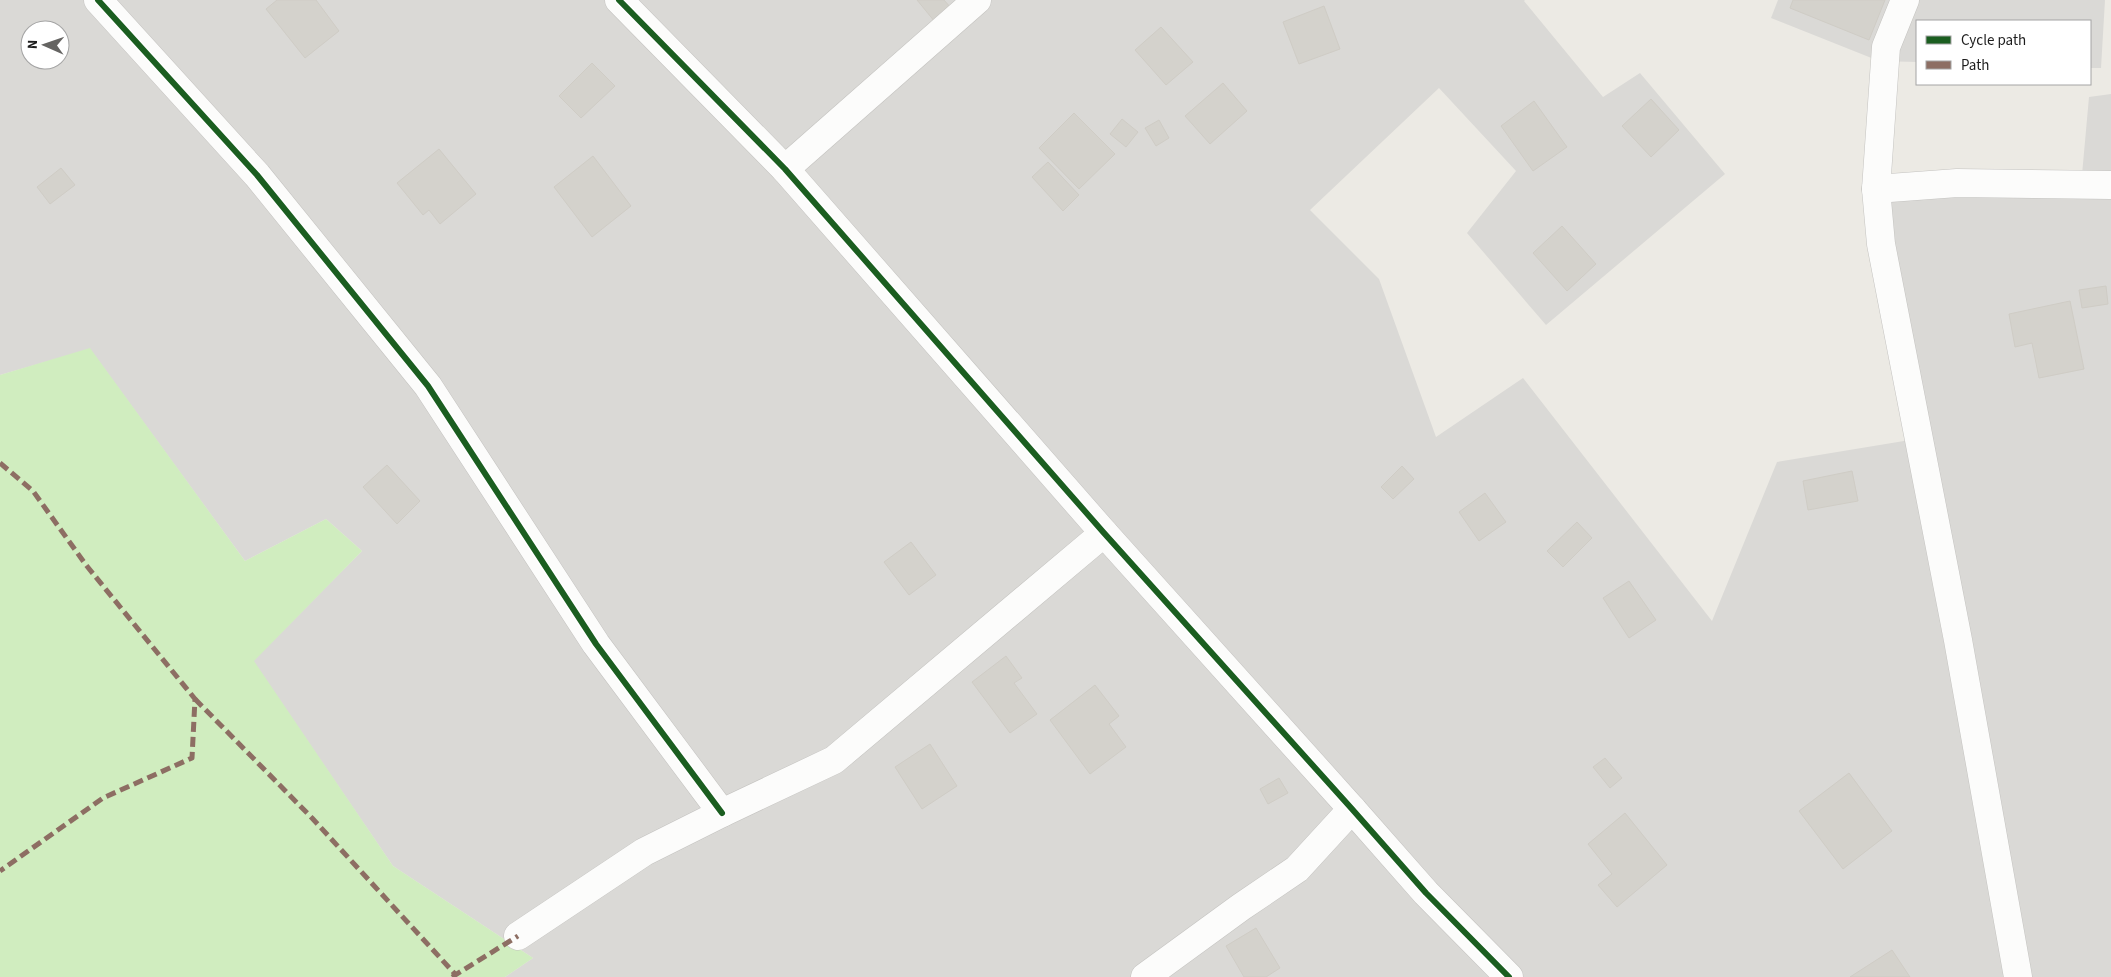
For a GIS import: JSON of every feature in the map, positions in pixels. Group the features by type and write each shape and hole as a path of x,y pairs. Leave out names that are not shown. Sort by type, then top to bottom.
{"street":[{"path":"98,0 257,175 428,386 596,644 722,813"},
{"path":"619,0 784,169 1104,533 1426,893 1509,977"},
{"path":"784,169 977,0"},
{"path":"1905,0 1886,47 1876,189 1881,244 1958,640 2018,977"},
{"path":"1876,189 1957,183 2111,185"},
{"path":"518,936 644,852 834,760 1104,533"},
{"path":"1144,977 1297,869 1352,809"}],"shaded area":[{"path":"0,0 1525,0 1603,97 1640,73 1725,174 1546,325 1467,233 1516,171 1439,88 1310,210 1379,279 1436,437 1523,378 1712,621 1777,462 1910,440 1866,193 2080,197 2089,97 2111,94 2111,977 505,977 533,958 393,866 253,661 362,551 326,519 245,561 90,349 0,375"},
{"path":"1778,0 2105,0 2101,68 2091,68 2091,20 1916,20 1916,62 1879,61 1771,18"}],"green space":[{"path":"90,348 245,561 326,519 362,551 254,661 393,866 533,958 505,977 0,977 0,375"}],"building":[{"path":"277,0 316,0 339,31 305,58 266,9"},
{"path":"917,0 944,0 951,8 935,22"},
{"path":"1793,0 1885,0 1869,40 1790,8"},
{"path":"1324,6 1340,49 1299,64 1283,22"},
{"path":"1161,27 1193,62 1166,85 1135,50"},
{"path":"592,63 615,86 581,118 559,96"},
{"path":"1223,83 1247,111 1210,144 1185,116"},
{"path":"1651,99 1679,130 1651,157 1622,126"},
{"path":"1534,101 1567,147 1533,171 1501,126"},
{"path":"1074,113 1115,154 1079,189 1039,148"},
{"path":"1122,119 1138,132 1126,147 1110,134"},
{"path":"1159,120 1169,138 1156,146 1145,128"},
{"path":"439,149 476,194 440,224 429,210 423,215 397,183"},
{"path":"593,156 631,206 592,237 554,187"},
{"path":"1048,162 1079,195 1063,211 1032,177"},
{"path":"61,168 75,185 50,204 37,187"},
{"path":"1562,226 1596,264 1567,291 1533,253"},
{"path":"2106,286 2108,304 2082,308 2079,290"},
{"path":"2070,301 2084,369 2039,378 2032,343 2015,347 2009,314"},
{"path":"387,465 420,501 397,524 363,487"},
{"path":"1402,466 1414,479 1393,499 1381,487"},
{"path":"1852,471 1858,501 1808,510 1803,481"},
{"path":"1485,493 1506,522 1479,541 1459,512"},
{"path":"1577,522 1592,538 1563,567 1547,551"},
{"path":"911,542 936,575 909,595 884,562"},
{"path":"1629,581 1656,620 1629,638 1603,598"},
{"path":"1006,656 1022,678 1014,683 1037,714 1010,733 972,682"},
{"path":"1095,685 1119,716 1109,724 1126,747 1090,774 1050,720"},
{"path":"930,744 957,786 922,809 895,767"},
{"path":"1605,758 1622,778 1610,788 1593,767"},
{"path":"1849,773 1892,831 1843,869 1799,811"},
{"path":"1279,778 1288,793 1268,804 1260,789"},
{"path":"1625,813 1667,865 1617,907 1598,885 1612,874 1588,844"},
{"path":"1256,928 1280,968 1266,977 1244,977 1226,946"},
{"path":"1892,950 1910,977 1850,977"}],"marked path":[{"path":"0,463 33,491 86,565 195,699 192,758 103,798 0,871"},
{"path":"195,699 312,818 455,974"},
{"path":"452,977 518,936"}],"cycle path":[{"path":"98,0 257,175 428,386 596,644 722,813"},
{"path":"619,0 785,169 1104,533 1426,893 1509,977"}]}
